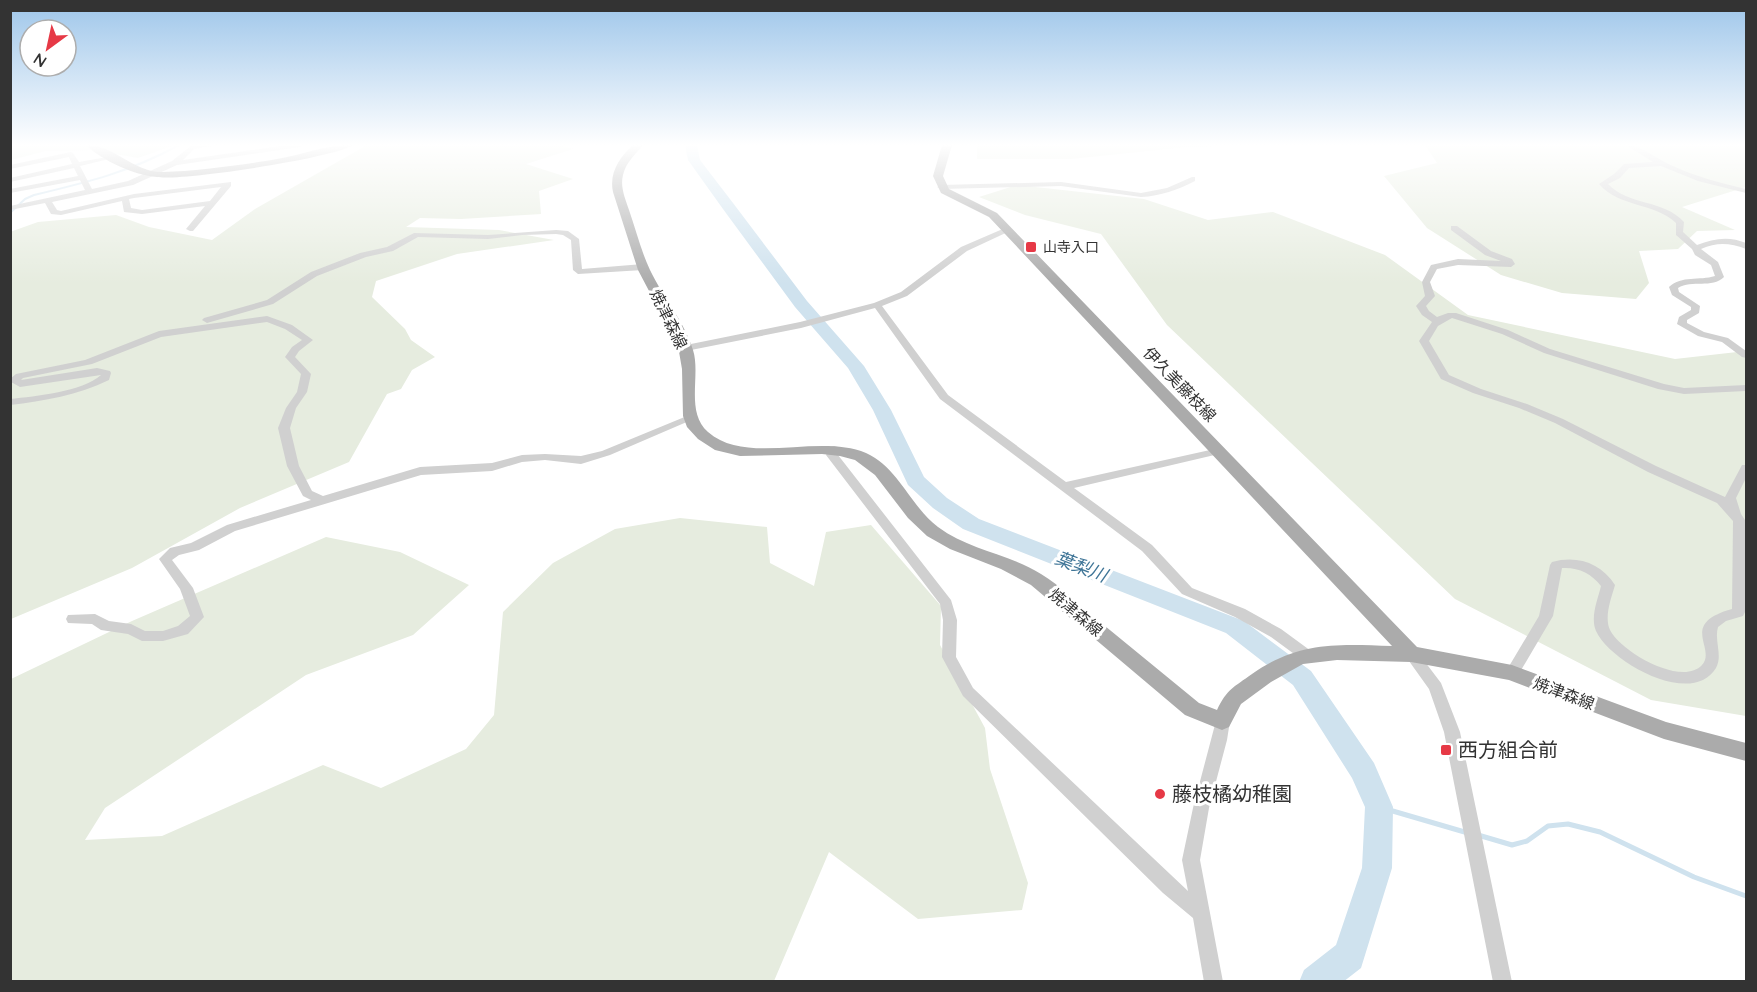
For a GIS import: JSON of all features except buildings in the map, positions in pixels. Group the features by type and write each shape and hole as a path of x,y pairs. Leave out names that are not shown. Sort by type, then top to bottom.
{"main road":[{"name":"焼津森線","path":"619,191 643,267 686,348 689,370 687,400 691,418 697,430 705,438 721,446 753,452 834,449 851,452 872,464 930,530 969,551 1032,576 1192,709 1222,721 1233,698 1264,676 1302,656 1337,652 1411,654 1458,660 1512,673 1664,730 1746,752"},
{"name":"伊久美藤枝線","path":"947,191 993,215 1411,654"}],"street":[{"path":"10,208 47,200 68,191"},
{"path":"47,200 56,213 125,198 174,191"},
{"path":"190,229 222,191"},
{"path":"1108,191 1125,194 1166,191"},
{"path":"1613,191 1671,213 1680,222 1679,233 1696,248 1698,253 1715,264 1720,277 1716,280 1675,284 1673,287 1675,293 1695,306 1696,311 1682,319 1682,324 1701,334 1725,340 1746,355"},
{"path":"125,198 127,210 142,212 212,203"},
{"path":"1437,321 1425,313 1421,306 1430,296 1426,282 1434,267 1458,262 1511,264 1509,261 1488,253 1454,228"},
{"path":"686,348 801,325 877,305 904,294 964,249 1008,230"},
{"path":"183,329 270,302 314,274 363,255 390,249 417,235 488,237 522,232 565,233 575,239 577,270 581,272 643,267"},
{"path":"1696,248 1706,243 1726,240 1746,246"},
{"path":"877,305 944,396 1147,548 1187,591 1240,613 1276,633 1302,656"},
{"path":"1736,514 1721,500 1652,469 1559,421 1446,377 1424,341 1426,333 1437,321 1447,315 1453,315 1505,332 1557,354 1684,391 1746,388"},
{"path":"10,402 38,399 91,386 105,378 106,374 97,371 20,384 15,380 20,376 88,362 159,334 267,319 278,320 288,329 303,335 308,340 295,349 290,357 306,374 302,393 291,408 284,428 293,466 307,493 321,500"},
{"path":"73,619 95,619 106,626 131,630 142,636 163,636 183,630 197,617 186,588 165,559 175,551 194,547 231,528 420,471 492,467 522,459 545,457 581,460 606,453 691,418"},
{"path":"834,449 832,455 946,603 950,620 949,657 968,692 1169,887 1202,914"},
{"path":"1064,486 1219,451"},
{"path":"1512,673 1546,616 1557,565 1565,563 1592,569 1602,576 1608,585 1601,616 1602,628 1607,639 1622,653 1658,673 1694,676 1705,671 1712,663 1713,650 1709,632 1711,625 1717,619 1738,612 1739,520 1730,498 1746,468"},
{"path":"1411,654 1436,687 1452,732 1503,981"},
{"path":"1214,981 1191,860 1222,721"}],"shaded area":[{"path":"286,191 539,191 541,214 461,219 420,218 406,227 499,230 554,240 457,254 376,281 372,297 405,329 411,340 435,357 412,370 401,389 387,394 349,462 240,508 132,568 11,619 10,232 38,222 116,215 149,227 212,240 255,209"},
{"path":"997,191 1074,191 1144,199 1208,220 1273,212 1385,255 1468,315 1675,359 1746,351 1746,716 1651,700 1455,599 1167,325 1101,234 1025,215 979,197"},
{"path":"1397,191 1732,191 1682,207 1735,230 1697,231 1678,249 1639,251 1649,283 1636,299 1562,293 1501,275 1427,228"},
{"path":"680,518 767,527 770,563 814,586 826,532 871,525 941,606 940,645 985,728 990,769 1028,883 1022,910 918,919 829,852 774,981 11,982 11,679 132,621 326,537 400,552 469,585 413,635 306,675 105,808 85,840 162,836 323,765 381,788 466,749 494,715 503,612 553,563 615,529"}],"waterway":[{"path":"10,213 25,199 49,191"},
{"name":"葉梨川","path":"717,191 801,304 855,366 882,410 915,480 940,503 971,524 1235,627 1302,678 1364,772 1379,807 1377,868 1349,956 1316,982"},
{"path":"1379,807 1468,833"},
{"path":"1478,835 1512,845 1527,841 1548,826 1568,824 1600,832 1694,877 1746,896"}],"place":[{"name":"山寺入口","path":"1031,247"},
{"name":"西方組合前","path":"1446,750"},
{"name":"藤枝橘幼稚園","path":"1160,794"}]}
